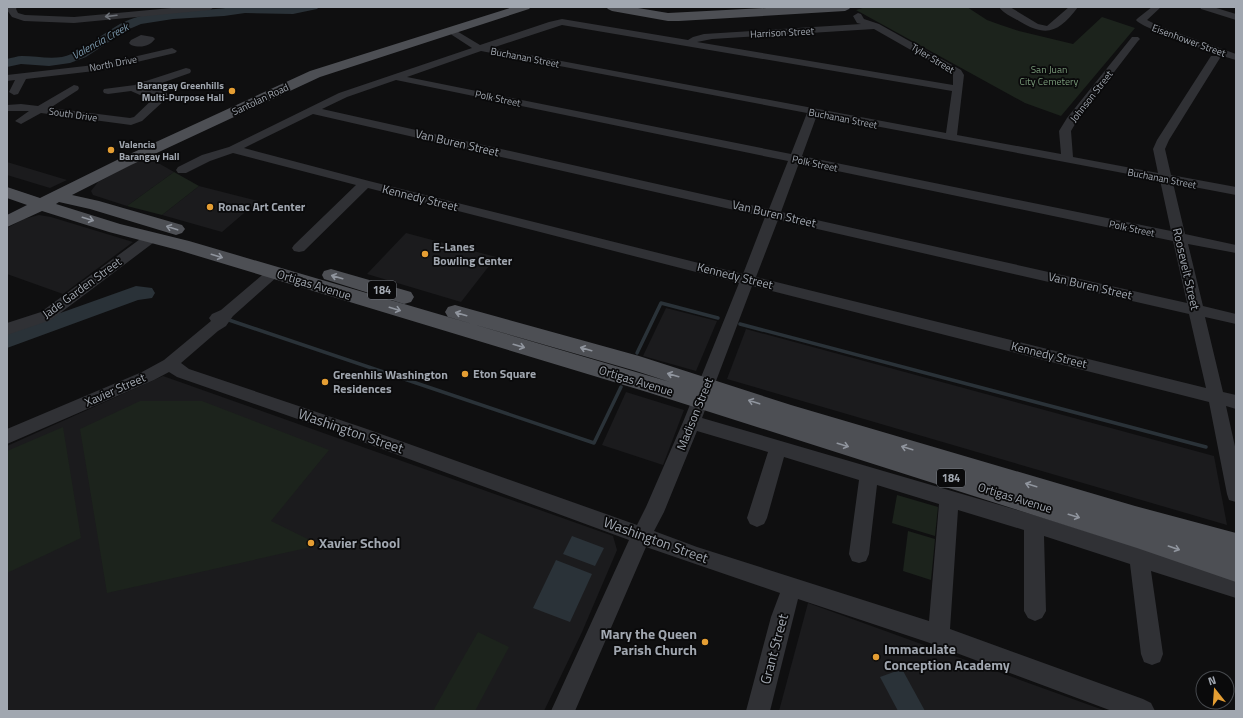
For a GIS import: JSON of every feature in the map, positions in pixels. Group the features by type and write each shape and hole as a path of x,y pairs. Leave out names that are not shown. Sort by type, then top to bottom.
{"main road":[{"name":"Santolan Road","path":"7,222 44,199 150,144 310,72 513,7"},
{"name":"Santolan Road","path":"7,214 93,178 315,74 525,7"},
{"path":"612,7 668,17 794,8 845,7"},
{"path":"89,204 82,199 80,190 93,178"},
{"name":"184","path":"7,183 44,199"},
{"name":"184","path":"7,192 44,199"},
{"name":"Ortigas Avenue","path":"44,199 89,204 158,223 284,262 628,370 700,403 1137,536 1236,569"},
{"name":"Ortigas Avenue","path":"44,199 116,228 152,237 273,273 628,370"},
{"name":"Ortigas Avenue","path":"700,403 1128,515 1236,545"}],"street":[{"path":"13,7 11,9 15,15 24,18 74,20 210,7"},
{"name":"Tyler Street","path":"845,7 858,16 860,21 874,25 954,69 959,75 951,138"},
{"path":"1002,7 1031,25 1048,28 1052,28 1074,7"},
{"name":"Eisenhower Street","path":"1157,7 1141,18 1144,24 1236,57"},
{"path":"1204,7 1236,17"},
{"path":"182,170 206,158 233,149 343,95 478,48 562,22 958,89"},
{"name":"Harrison Street","path":"690,44 694,39 701,37 874,25"},
{"name":"Buchanan Street","path":"456,33 478,48 1236,191"},
{"path":"146,37 150,56"},
{"name":"Johnson Street","path":"1067,160 1065,131 1073,118 1135,39"},
{"name":"North Drive","path":"7,78 103,67 172,51"},
{"name":"Roosevelt Street","path":"1215,58 1163,140 1159,149 1216,397 1236,494"},
{"path":"108,91 136,88 136,90 141,91 186,71"},
{"path":"14,92 22,76"},
{"name":"Polk Street","path":"394,77 1236,249"},
{"name":"South Drive","path":"7,108 21,107 40,109 131,122 138,119 163,97 162,93 149,87"},
{"path":"21,121 74,88"},
{"name":"Van Buren Street","path":"311,110 1236,319"},
{"name":"Madison Street","path":"563,711 641,536 654,512 700,403 813,112"},
{"name":"Kennedy Street","path":"233,149 365,184 1236,402"},
{"path":"299,248 365,184"},
{"name":"Jade Garden Street","path":"7,329 46,316 152,237"},
{"name":"Xavier Street","path":"7,437 148,376 170,364 273,273"},
{"name":"Washington Street","path":"170,364 183,373 358,433 641,536 939,636 1143,711"},
{"path":"700,403 778,448 1034,524 1236,588"},
{"path":"756,518 778,448"},
{"path":"859,554 869,476"},
{"path":"939,636 949,499"},
{"path":"1034,524 1035,611"},
{"path":"1139,557 1152,654"},
{"name":"Grant Street","path":"758,711 782,617 792,587"}],"shaded area":[{"path":"146,156 174,172 127,206 93,195 91,191 98,182"},
{"path":"7,162 67,180 50,188 7,175"},
{"name":"Ronac Art Center","path":"199,186 258,201 222,232 162,215"},
{"path":"39,215 51,217 133,242 63,294 7,274 7,228 24,219"},
{"path":"406,233 496,257 461,302 367,274"},
{"path":"666,308 717,321 696,371 643,356"},
{"path":"746,329 1214,456 1227,525 727,379"},
{"name":"Xavier School","path":"163,376 613,536 617,550 582,632 544,711 7,711 7,446"},
{"path":"626,392 684,410 663,465 602,445"},
{"path":"572,536 604,548 595,566 563,554"},
{"path":"556,560 592,574 570,622 533,608"},
{"name":"Immaculate Conception Academy","path":"808,603 1106,711 779,711"},
{"path":"902,669 925,711 898,711 880,677"}],"green space":[{"name":"San Juan City Cemetery","path":"866,7 967,7 987,20 998,24 1019,31 1073,44 1102,17 1135,28 1061,116 1025,103 856,10"},
{"path":"174,172 199,186 162,215 127,206"},
{"path":"140,401 202,401 329,450 271,521 320,545 107,593 80,429"},
{"path":"63,427 81,538 7,573 7,451"},
{"path":"897,495 938,507 935,536 892,523"},
{"path":"908,531 935,539 931,580 903,571"},
{"path":"478,632 509,647 475,711 433,711"}],"waterway":[{"name":"Valencia Creek","path":"7,63 21,60 49,62 65,60 81,54 123,27 138,21 173,15 224,12 245,9 293,10 313,7"},
{"path":"7,340 136,293 145,293"},
{"path":"637,353 661,303 718,318"},
{"path":"226,319 594,443 621,387"},
{"path":"740,324 1206,447"}],"place":[{"name":"Barangay Greenhills Multi-Purpose Hall","path":"232,91"},
{"name":"Valencia Barangay Hall","path":"111,150"},
{"name":"Ronac Art Center","path":"210,207"},
{"name":"E-Lanes Bowling Center","path":"425,254"},
{"name":"Eton Square","path":"465,374"},
{"name":"Greenhils Washington Residences","path":"325,382"},
{"name":"Xavier School","path":"311,543"},
{"name":"Mary the Queen Parish Church","path":"705,642"},
{"name":"Immaculate Conception Academy","path":"876,657"}]}
